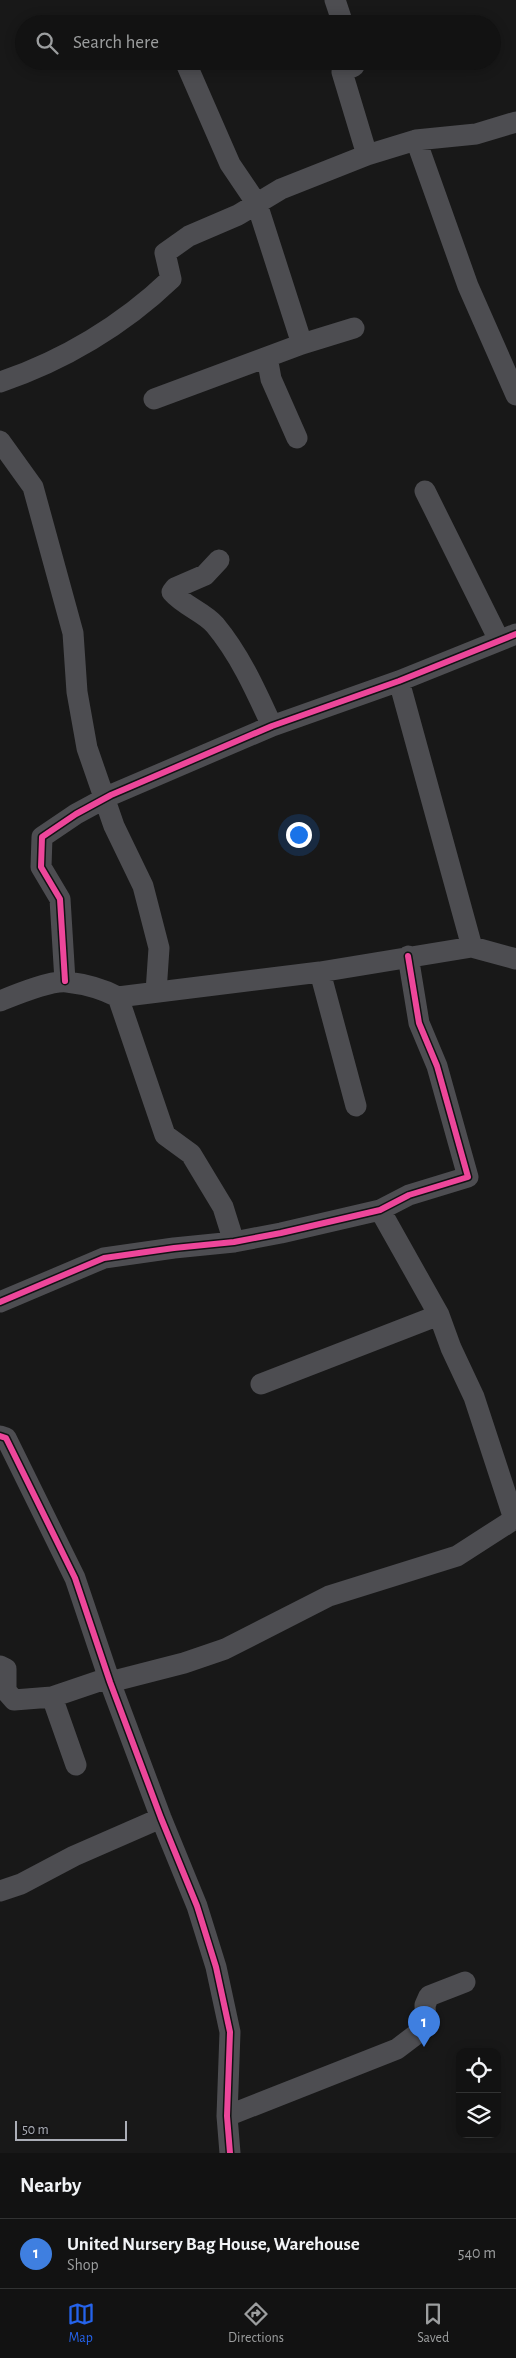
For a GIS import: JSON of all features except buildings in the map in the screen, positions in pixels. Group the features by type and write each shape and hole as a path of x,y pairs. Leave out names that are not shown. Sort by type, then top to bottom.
{"street":[{"path":"334,0 340,15"},
{"path":"189,70 230,164 257,204 302,344"},
{"path":"346,70 342,72 367,155"},
{"path":"0,382 47,363 116,324 153,296 171,279 165,253 189,236 257,204 281,189 367,155 416,140 476,134 516,122"},
{"path":"416,140 468,286 516,395"},
{"path":"154,399 302,344 354,328"},
{"path":"267,357 271,379 297,438"},
{"path":"0,441 33,487 73,633 77,692 87,748 114,826 144,886 158,948 156,992"},
{"path":"65,982 60,899 41,867 42,837 105,798 272,726 399,681 507,637 425,491"},
{"path":"219,560 205,575 175,588 172,592 178,599 214,624 244,666 272,726"},
{"path":"399,681 472,947"},
{"path":"0,1001 20,993 65,982 103,990 118,997 320,972 408,956 472,947 516,959"},
{"path":"0,1302 50,1283 104,1258 234,1242 380,1210 409,1195 468,1177 437,1066 419,1023 408,956"},
{"path":"320,972 356,1106"},
{"path":"118,997 165,1135 191,1154 223,1207 234,1242"},
{"path":"0,1666 6,1669 6,1691 14,1700 52,1697 109,1680 184,1663 225,1649 329,1596 457,1556 515,1518 474,1397 451,1348 439,1315 380,1210"},
{"path":"261,1384 439,1315"},
{"path":"0,1436 6,1438 75,1578 109,1680 161,1818 197,1906 216,1967 230,2032 227,2116 230,2153"},
{"path":"52,1697 76,1765"},
{"path":"0,1891 21,1884 74,1856 161,1818"},
{"path":"227,2116 397,2049 426,2027 425,2005 430,1996 465,1982"}],"cycle path":[{"path":"65,981 60,899 41,867 42,837 76,814 111,795 272,726 399,681 516,634"},
{"path":"0,1302 104,1258 234,1242 281,1233 380,1210 409,1195 468,1177 437,1066 419,1023 408,956"},
{"path":"0,1436 6,1438 75,1578 110,1682 161,1818 197,1906 216,1967 230,2032 227,2116 230,2153"}],"place":[{"name":"United Nursery Bag House, Warehouse","path":"424,2047"}]}
